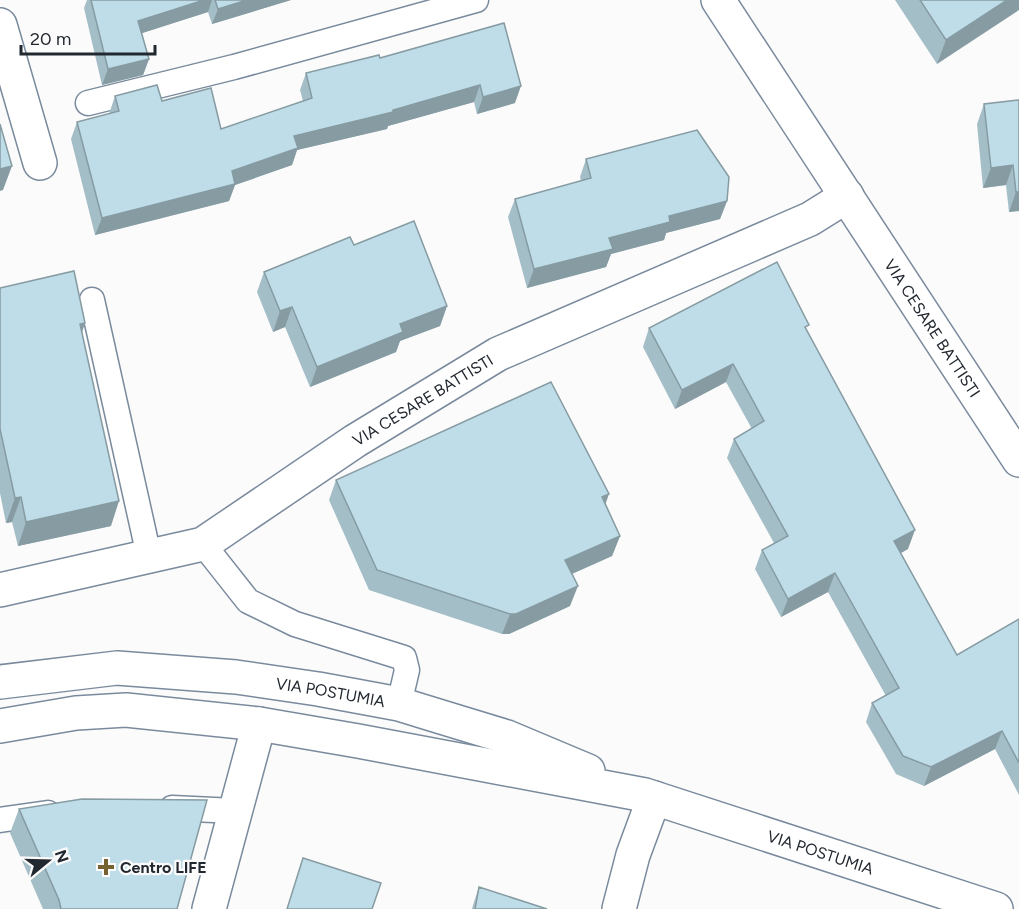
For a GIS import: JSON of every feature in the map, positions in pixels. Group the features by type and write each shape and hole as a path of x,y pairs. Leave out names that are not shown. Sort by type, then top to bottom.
{"street":[{"name":"VIA CESARE BATTISTI","path":"718,0 1019,460"},
{"path":"0,25 40,163"},
{"name":"VIA CESARE BATTISTI","path":"0,590 203,544 355,441 498,354 810,219 847,195"},
{"name":"VIA POSTUMIA","path":"0,682 117,668 236,677 399,704 507,737 649,796 996,909"},
{"name":"VIA POSTUMIA","path":"0,726 76,713 126,710 259,724 649,796"},
{"path":"209,909 259,724"},
{"path":"619,909 649,796"}],"lane":[{"path":"88,103 234,67 476,0"},
{"path":"92,300 149,556"},
{"path":"203,544 248,601 295,624 404,658 407,669 399,704"},
{"path":"146,808 235,811"},
{"path":"0,820 65,810"}],"building":[{"path":"91,0 204,0 138,21 149,59 108,69"},
{"path":"215,0 247,0 218,9"},
{"path":"920,0 1007,0 946,40"},
{"path":"504,23 521,86 483,97 480,85 393,110 393,112 294,136 298,148 232,171 235,184 102,218 77,122 119,111 115,96 157,85 162,101 211,88 221,129 312,98 306,73 379,55 380,58"},
{"path":"1019,100 1019,192 1016,192 1013,165 991,168 984,104"},
{"path":"0,124 12,166 0,169"},
{"path":"697,130 729,177 727,201 669,216 670,222 609,238 613,249 534,269 515,199 591,178 586,159"},
{"path":"414,221 447,306 400,324 403,332 317,367 292,307 280,311 264,272 350,237 354,245"},
{"path":"777,262 809,325 805,327 915,530 894,541 957,655 1019,619 1019,763 1002,731 931,767 903,756 872,703 899,688 835,573 788,599 762,550 788,536 734,439 764,421 733,364 682,390 649,328"},
{"path":"74,271 85,323 80,324 119,501 26,522 21,497 15,498 0,429 0,288"},
{"path":"551,382 609,494 602,497 620,536 565,560 578,586 516,614 510,614 377,570 336,480"},
{"name":"Centro LIFE","path":"82,799 207,800 177,909 61,909 19,809"},
{"path":"303,858 381,883 372,909 287,909"},
{"path":"479,887 547,909 475,909"}],"place":[{"name":"Centro LIFE","path":"106,867"}]}
